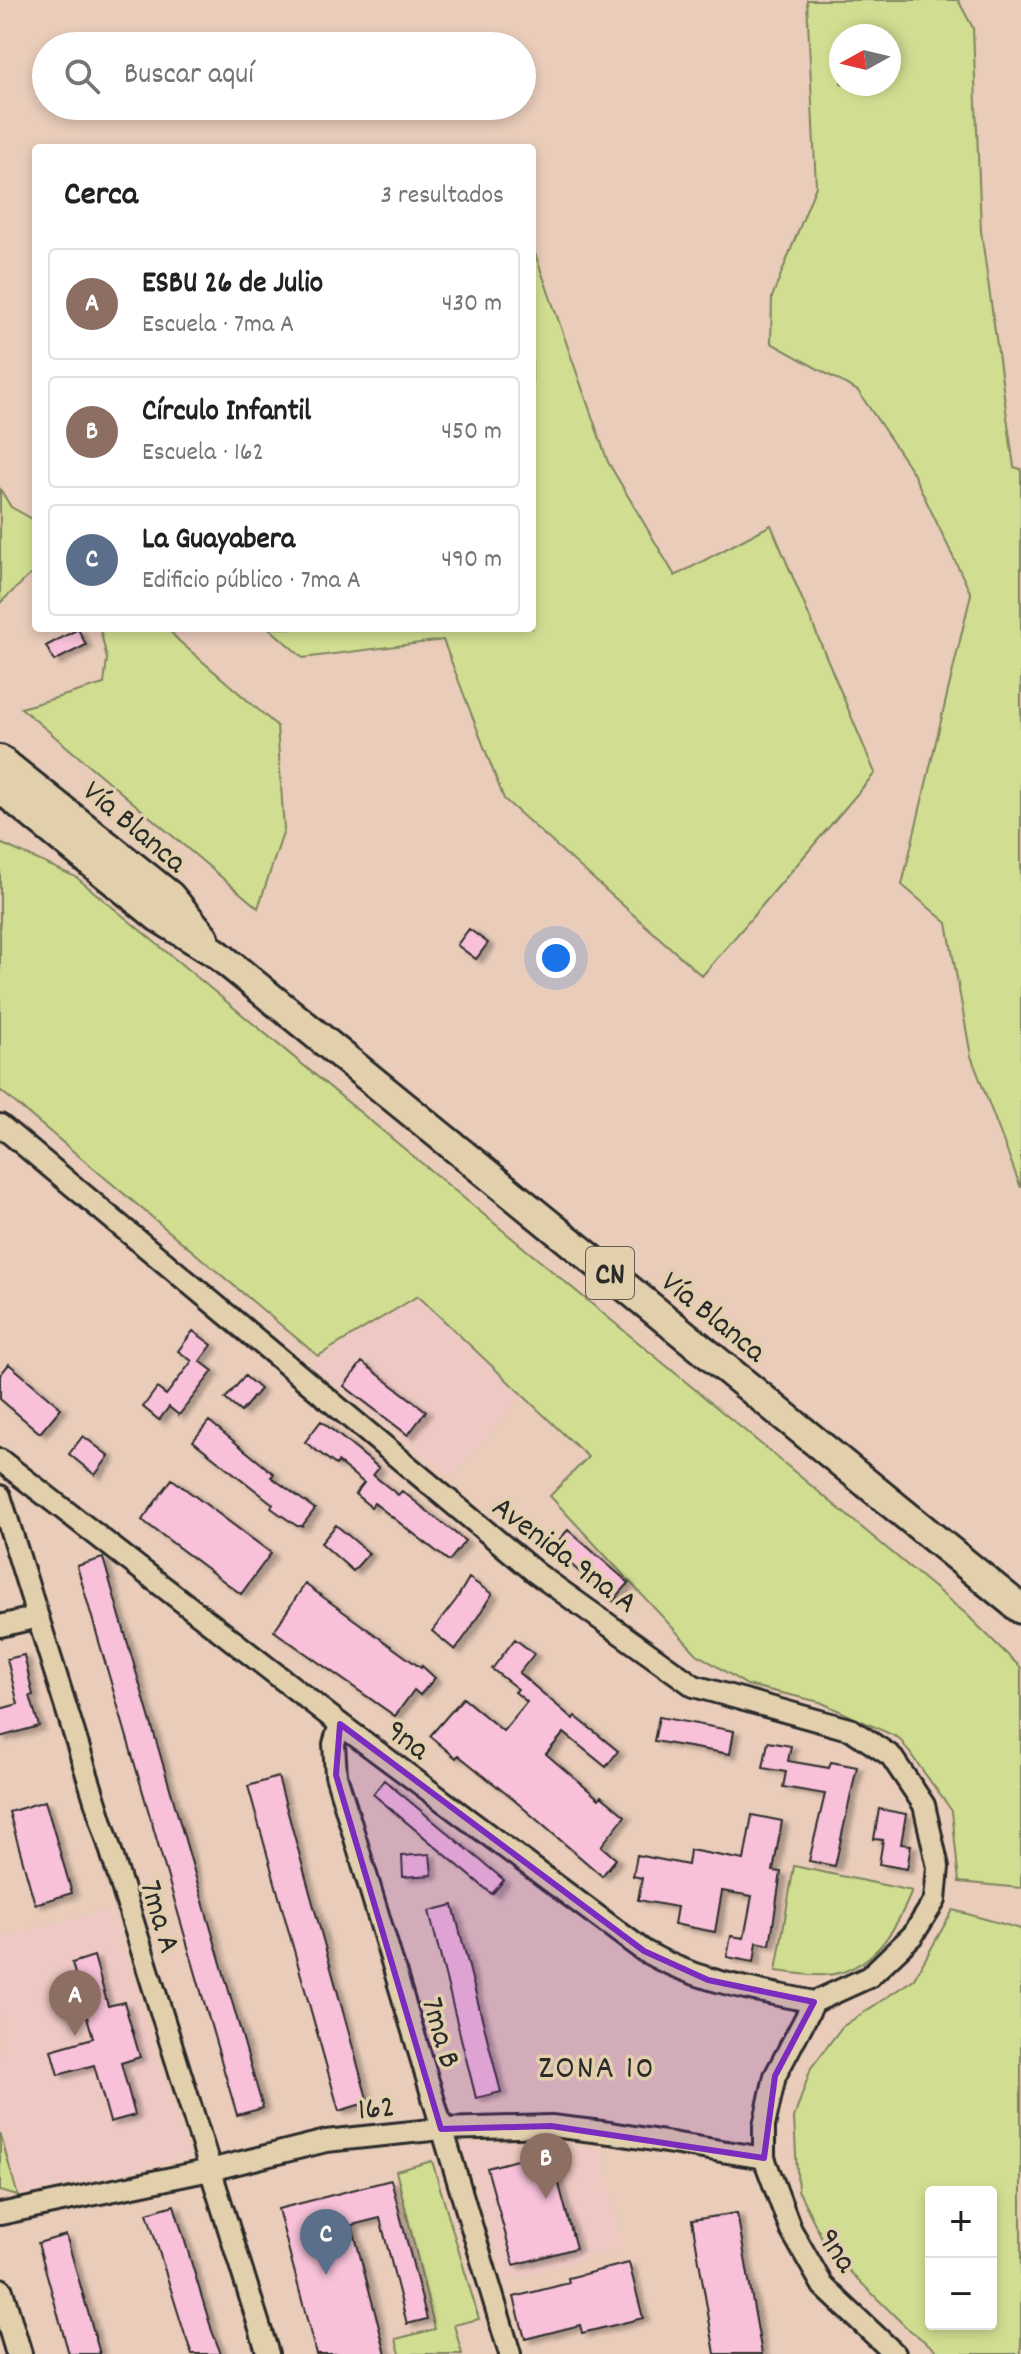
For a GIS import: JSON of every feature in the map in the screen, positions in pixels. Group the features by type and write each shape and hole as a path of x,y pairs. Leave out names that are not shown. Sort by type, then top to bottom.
{"highway":[{"path":"0,734 6,746 49,797"},
{"name":"Vía Blanca","path":"0,760 170,896 216,953"},
{"name":"Vía Blanca","path":"0,788 158,917 216,953 1012,1602 1021,1620"},
{"path":"0,808 77,850"}],"main road":[{"path":"0,2291 19,2354"}],"street":[{"name":"Avenida 9na A","path":"0,1125 536,1573 694,1686 852,1730 891,1756 924,1805 938,1867 935,1900 913,1935 869,1977 814,2002"},
{"name":"9na","path":"0,1460 340,1724 644,1951 668,1965 708,1980 814,2002"},
{"name":"7ma A","path":"0,1496 268,2354"},
{"path":"0,1626 38,1617"},
{"name":"7ma B","path":"340,1724 334,1744 336,1775 510,2354"},
{"path":"764,2158 764,2126 775,2076 814,2002"},
{"name":"162","path":"0,2214 210,2170 326,2141 441,2129 551,2126 764,2158"},
{"name":"9na","path":"764,2158 791,2230 823,2286 895,2354"}],"highlighted area":[{"path":"340,1724 644,1951 708,1980 814,2002 775,2076 764,2158 551,2126 441,2129 336,1775"}],"shaded area":[{"path":"417,1296 522,1395 452,1478 313,1366 318,1356"},
{"path":"111,1909 189,2158 18,2196 0,2133 0,1938"},
{"path":"509,2141 602,2150 622,2248 506,2281 462,2144"}],"green space":[{"path":"807,0 958,0 973,28 981,231 1014,467 1021,469 1021,1188 971,1056 947,923 902,885 971,594 912,471 858,391 771,343 772,297 816,186"},
{"path":"536,256 608,462 675,576 771,525 875,773 702,976 504,799 443,640 303,658 274,632 536,632"},
{"path":"0,489 11,507 32,519 32,575 0,603"},
{"path":"101,632 171,632 277,726 284,830 258,908 21,708 104,684 107,659"},
{"path":"0,843 76,877 965,1613 1021,1668 1021,1888 959,1882 952,1811 899,1738 820,1702 747,1685 697,1654 550,1496 588,1457 418,1296 318,1356 0,1090"},
{"path":"794,1866 912,1891 885,1941 853,1968 824,1975 776,1971"},
{"path":"953,1910 1021,1929 1021,2354 941,2354 906,2327 828,2250 798,2190 794,2118 811,2068 842,2027 914,1979"},
{"path":"0,2133 18,2196 0,2191"},
{"path":"432,2161 479,2319 454,2325 462,2354 400,2354 396,2339 435,2329 396,2171"}],"building":[{"path":"72,632 80,632 86,645 54,661 46,646"},
{"path":"469,929 488,943 476,959 457,945"},
{"path":"193,1331 212,1345 200,1361 213,1371 179,1415 169,1407 159,1420 143,1407 157,1388 166,1395 192,1361 178,1351"},
{"path":"362,1362 426,1411 408,1435 344,1386"},
{"path":"9,1364 61,1408 40,1433 0,1399 0,1375"},
{"path":"245,1376 260,1389 241,1412 225,1399"},
{"path":"209,1421 274,1474 271,1477 315,1509 302,1526 297,1526 271,1508 273,1504 193,1441"},
{"path":"321,1421 379,1468 373,1475 398,1495 402,1491 465,1541 449,1561 374,1503 371,1507 355,1494 364,1483 338,1462 336,1465 305,1442"},
{"path":"83,1436 109,1456 95,1475 69,1454"},
{"path":"172,1479 271,1553 241,1594 142,1520"},
{"path":"336,1525 369,1553 353,1571 321,1543"},
{"path":"568,1530 629,1583 613,1601 552,1548"},
{"path":"103,1558 263,2108 237,2115 77,1566"},
{"path":"469,1578 492,1594 455,1650 432,1631"},
{"path":"305,1584 435,1678 420,1695 414,1690 395,1716 274,1631"},
{"path":"515,1639 534,1654 519,1673 573,1719 575,1716 618,1751 606,1767 564,1733 546,1754 599,1799 601,1796 625,1816 601,1846 616,1859 602,1876 514,1800 430,1736 463,1698 503,1731 527,1702 515,1692 518,1689 492,1669"},
{"path":"24,1655 33,1695 30,1696 39,1726 0,1737 0,1709 18,1704 7,1659"},
{"path":"659,1717 734,1731 730,1754 654,1741"},
{"path":"768,1742 791,1746 788,1761 829,1768 831,1762 857,1767 835,1866 809,1861 825,1794 783,1787 786,1772 763,1768"},
{"path":"278,1777 368,2102 339,2111 248,1786"},
{"path":"384,1780 504,1880 492,1894 373,1794"},
{"path":"45,1801 72,1893 35,1904 9,1812"},
{"path":"879,1809 906,1814 901,1844 911,1845 907,1869 879,1864 883,1840 874,1839"},
{"path":"752,1815 782,1821 773,1871 781,1872 770,1945 757,1942 754,1962 727,1957 731,1936 744,1938 752,1896 722,1891 715,1932 674,1924 677,1907 638,1900 642,1878 633,1876 637,1855 688,1865 690,1850 744,1860"},
{"path":"430,1854 432,1875 403,1877 402,1856"},
{"path":"453,1905 501,2092 476,2098 429,1911"},
{"path":"94,1956 108,2006 124,2002 140,2057 121,2063 135,2115 110,2122 94,2065 58,2075 51,2050 93,2038 72,1963"},
{"path":"550,2151 576,2248 514,2265 487,2168"},
{"path":"391,2180 427,2319 407,2324 380,2218 352,2225 386,2354 316,2354 278,2209"},
{"path":"174,2205 221,2354 192,2354 185,2335 147,2213"},
{"path":"737,2213 762,2354 715,2354 692,2220"},
{"path":"66,2235 100,2354 69,2354 38,2243"},
{"path":"629,2263 643,2318 582,2333 580,2325 525,2339 514,2297 569,2283 568,2278"}],"place":[{"name":"ESBU 26 de Julio","path":"75,2036"},
{"name":"Círculo Infantil","path":"546,2199"},
{"name":"La Guayabera","path":"326,2275"}],"district":[{"name":"ZONA 10","path":"597,2065"}]}
